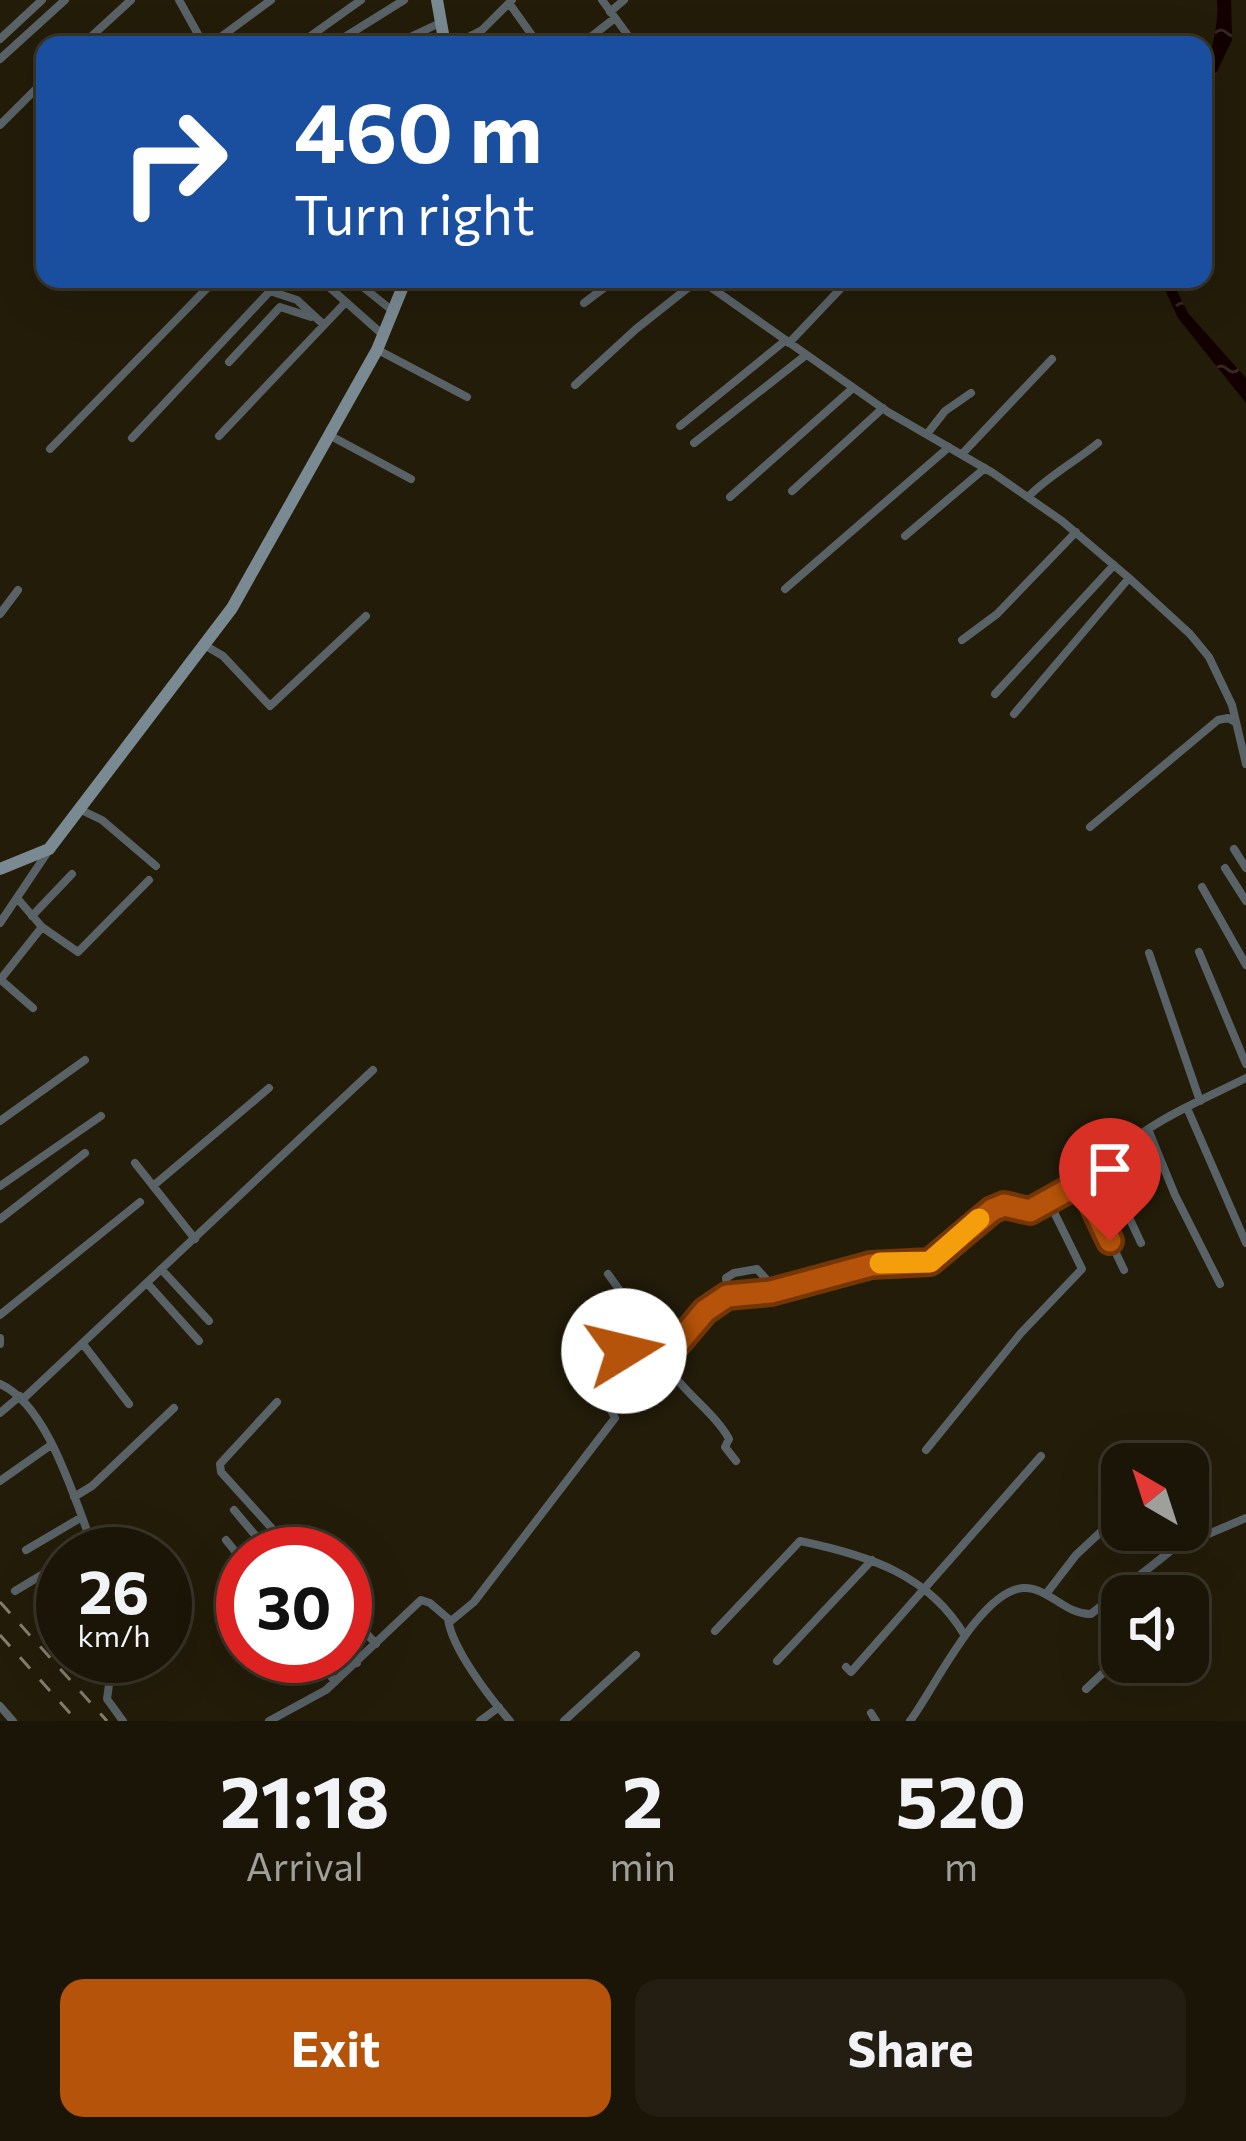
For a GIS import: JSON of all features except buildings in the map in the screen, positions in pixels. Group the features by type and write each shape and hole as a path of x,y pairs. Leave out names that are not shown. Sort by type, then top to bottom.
{"main road":[{"path":"437,0 446,36"},
{"path":"0,869 50,849 206,646 385,336 403,288"}],"street":[{"path":"0,39 42,0"},
{"path":"0,59 65,0"},
{"path":"92,36 131,0"},
{"path":"179,0 201,36"},
{"path":"220,36 271,0"},
{"path":"311,36 361,0"},
{"path":"346,36 404,0"},
{"path":"602,0 627,36"},
{"path":"592,36 624,0"},
{"path":"469,36 482,30 510,2 533,36"},
{"path":"408,36 442,22"},
{"path":"0,125 36,89"},
{"path":"50,448 207,288"},
{"path":"329,288 385,336"},
{"path":"364,288 395,312"},
{"path":"584,303 604,288"},
{"path":"575,386 688,288"},
{"path":"712,288 883,408 1028,497 1130,578 1208,657 1236,720 1246,764"},
{"path":"680,426 788,342 841,288"},
{"path":"132,438 270,292 297,300 324,325"},
{"path":"219,436 344,304"},
{"path":"229,362 280,307 312,317"},
{"path":"377,350 467,397"},
{"path":"694,443 806,355"},
{"path":"962,454 1052,359"},
{"path":"730,496 854,388"},
{"path":"927,434 945,411 971,393"},
{"path":"792,491 883,408"},
{"path":"329,435 411,479"},
{"path":"1028,497 1098,443"},
{"path":"785,589 949,447"},
{"path":"905,536 985,468"},
{"path":"962,640 997,614 1076,532"},
{"path":"995,694 1114,565"},
{"path":"1014,714 1130,578"},
{"path":"0,614 18,590"},
{"path":"206,646 223,656 270,706 366,616"},
{"path":"1236,720 1246,708"},
{"path":"1090,827 1218,720 1236,720"},
{"path":"80,809 102,820 156,866"},
{"path":"0,923 50,849"},
{"path":"1234,849 1246,868"},
{"path":"1225,868 1246,901"},
{"path":"32,916 72,874"},
{"path":"17,898 42,927 74,952 82,951 149,880"},
{"path":"1202,887 1246,964"},
{"path":"33,1008 0,980 42,927"},
{"path":"1149,952 1200,1101"},
{"path":"1199,952 1246,1064"},
{"path":"0,1121 85,1060"},
{"path":"0,1413 83,1344 373,1070"},
{"path":"637,1343 662,1347 681,1341 705,1311 728,1295 767,1292 871,1265 924,1264 992,1210 1004,1205 1030,1211 1049,1202 1105,1166 1148,1129 1246,1078"},
{"path":"153,1186 269,1088"},
{"path":"1187,1108 1246,1243"},
{"path":"0,1186 101,1116"},
{"path":"1148,1129 1220,1284"},
{"path":"0,1219 85,1153"},
{"path":"135,1163 195,1239"},
{"path":"1105,1166 1141,1243"},
{"path":"1082,1182 1124,1270"},
{"path":"0,1315 140,1202"},
{"path":"926,1450 1021,1333 1082,1269 1049,1202"},
{"path":"161,1269 209,1321"},
{"path":"728,1295 726,1279 757,1269 766,1279 767,1292"},
{"path":"372,1648 421,1600 448,1619 455,1619 474,1602 613,1423 615,1413 599,1393 597,1377 637,1343 644,1324 608,1274"},
{"path":"147,1283 199,1341"},
{"path":"631,1306 644,1296"},
{"path":"83,1344 129,1404"},
{"path":"662,1347 668,1364 719,1421 729,1439 725,1447 736,1461"},
{"path":"0,1384 22,1397 51,1445 86,1527"},
{"path":"271,1527 221,1472 220,1464 277,1402"},
{"path":"74,1497 92,1486 174,1408"},
{"path":"0,1481 51,1445"},
{"path":"846,1666 851,1672 1041,1456"},
{"path":"235,1514 248,1527"},
{"path":"26,1550 82,1517"},
{"path":"1137,1575 1173,1549 1246,1518"},
{"path":"1046,1594 1065,1567 1101,1532"},
{"path":"715,1630 800,1541 904,1572 965,1636"},
{"path":"778,1661 872,1560"},
{"path":"15,1591 36,1578"},
{"path":"910,1721 965,1636 1005,1594 1021,1588 1046,1594 1082,1614 1101,1607"},
{"path":"448,1619 449,1630 510,1721"},
{"path":"372,1640 376,1644"},
{"path":"564,1721 636,1655"},
{"path":"1086,1689 1101,1675"},
{"path":"109,1683 107,1699 123,1721"},
{"path":"269,1721 333,1683"},
{"path":"0,1707 13,1721"},
{"path":"479,1721 499,1707"}],"water":[{"path":"1217,0 1231,0 1232,40 1212,82 1212,46"},
{"path":"1164,288 1176,288 1188,313 1246,378 1246,403 1178,318"}],"railway":[{"path":"0,1602 107,1721"},
{"path":"0,1635 77,1721"}],"slow traffic":[{"path":"880,1263 930,1262 979,1219"}],"route":[{"path":"624,1351 637,1343 665,1348 677,1344 705,1311 727,1296 771,1292 882,1263 930,1262 986,1213 1004,1205 1030,1211 1082,1182 1110,1241"}]}
